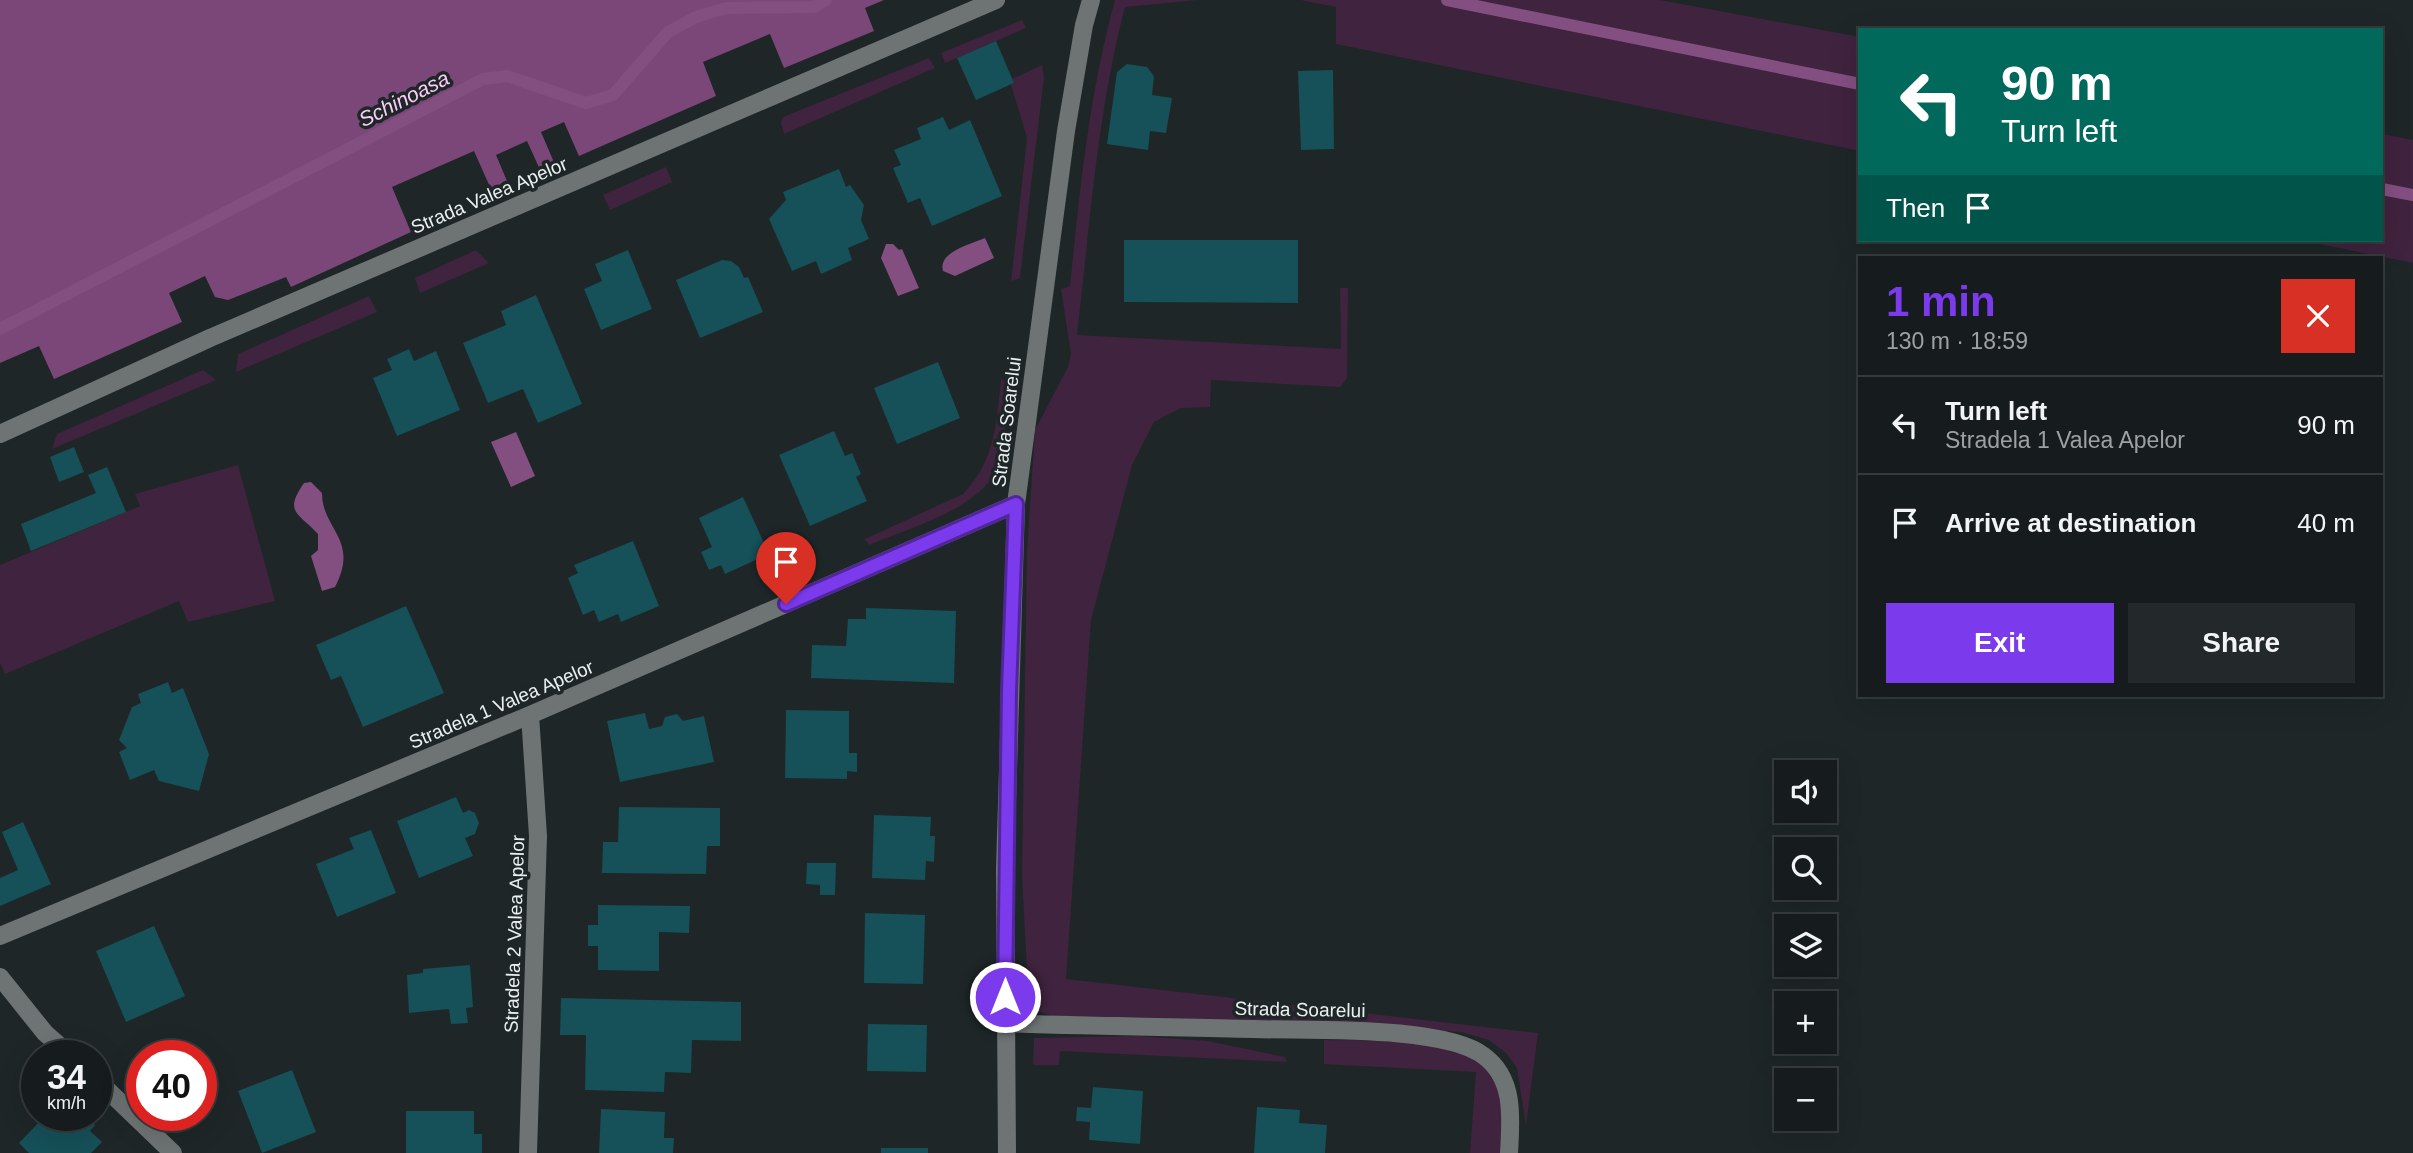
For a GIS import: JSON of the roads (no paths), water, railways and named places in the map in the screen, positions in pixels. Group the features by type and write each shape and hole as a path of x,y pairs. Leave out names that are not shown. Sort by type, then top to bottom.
{"street":[{"name":"Strada Valea Apelor","path":"0,434 210,338 996,0"},
{"name":"Strada Soarelui","path":"1007,1153 1005,1023 1008,705 1016,504 1066,131 1084,25 1091,0"},
{"name":"Stradela 1 Valea Apelor","path":"0,936 530,715 1016,504"},
{"name":"Stradela 2 Valea Apelor","path":"528,1153 538,836 530,715"},
{"path":"0,977 54,1040"},
{"name":"Strada Soarelui","path":"1005,1023 1401,1033 1469,1047 1483,1055 1503,1077 1511,1118 1509,1153"},
{"path":"112,1094 173,1153"}],"waterway":[{"name":"Schinoasa","path":"0,329 483,79 507,76 586,103 613,95 668,32 696,17 726,8 814,7 826,0"},
{"path":"1447,0 1858,84"},
{"path":"2383,189 2413,195"}]}
